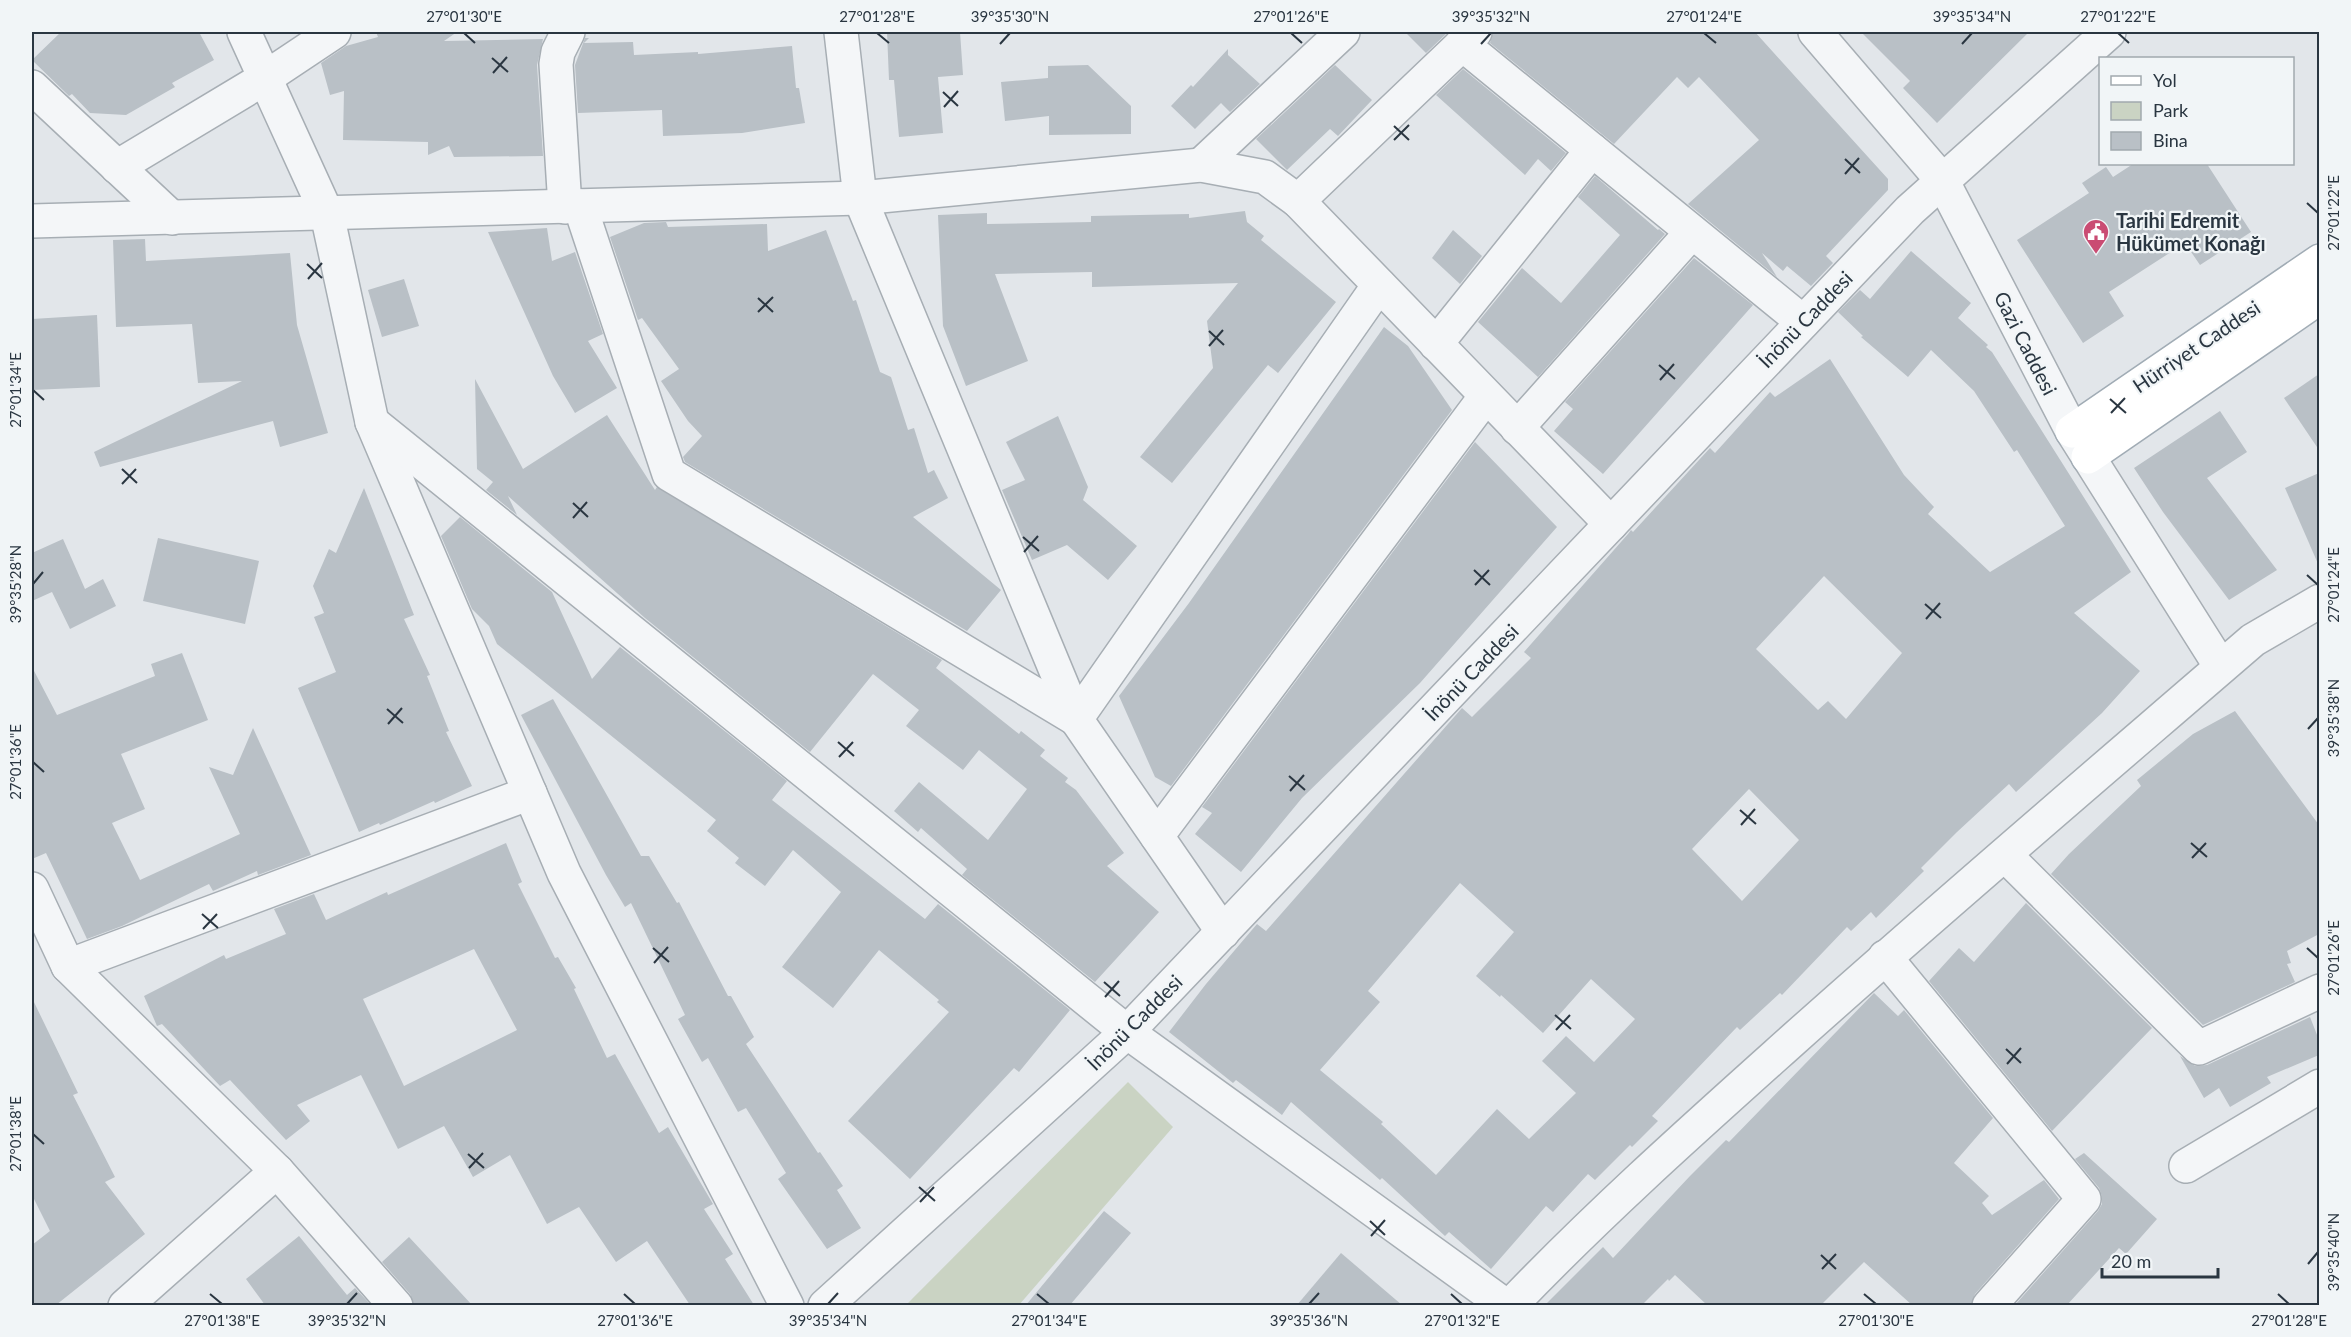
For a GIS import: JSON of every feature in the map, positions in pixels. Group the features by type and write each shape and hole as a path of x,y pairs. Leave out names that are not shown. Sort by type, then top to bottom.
{"main road":[{"name":"Hürriyet Caddesi","path":"2080,444 2319,261"},
{"name":"Hürriyet Caddesi","path":"2080,444 2319,297"}],"street":[{"path":"244,32 327,214 372,422 530,794 564,873 787,1305"},
{"path":"117,166 265,78 334,32"},
{"path":"567,32 558,52 556,64 572,206 669,474 1076,718"},
{"path":"841,32 860,198 1076,718 1223,932"},
{"path":"1201,165 1343,32"},
{"name":"Gazi Caddesi","path":"1815,32 1942,180 2080,444 2221,667"},
{"name":"İnönü Caddesi","path":"825,1305 1127,1032 1910,210 2109,32"},
{"path":"1298,201 1468,38 1592,150 1803,322"},
{"path":"32,87 172,218"},
{"path":"1436,344 1592,150"},
{"path":"32,221 860,198 1201,165 1265,177 1298,201 1611,524"},
{"path":"1517,428 1692,232"},
{"path":"1076,718 1379,285"},
{"path":"1157,836 1486,396"},
{"path":"372,422 1127,1032 1508,1305 1567,1246 1683,1138 1886,957 2253,640 2319,601"},
{"path":"68,966 530,794"},
{"path":"2005,855 2199,1048 2319,992"},
{"path":"32,889 68,966 277,1171 396,1305"},
{"path":"1886,957 2084,1199 1989,1305"},
{"path":"2186,1166 2319,1086"},
{"path":"125,1305 277,1171"}],"green space":[{"path":"1128,1082 1173,1127 1019,1305 906,1305"}],"building":[{"path":"61,32 199,32 214,60 172,83 175,87 126,115 90,113 72,94 69,96 32,60"},
{"path":"376,32 457,32 444,41 543,39 537,65 543,156 454,157 449,146 428,155 428,142 343,140 344,91 330,95 321,63 346,46 378,37"},
{"path":"887,32 960,32 963,75 938,77 943,133 899,137 894,80 889,80"},
{"path":"1405,32 1448,32 1426,53"},
{"path":"1493,32 1755,32 1888,179 1888,190 1826,256 1833,263 1811,286 1787,266 1783,271 1762,253 1777,277 1688,204 1759,140 1699,77 1688,88 1677,77 1614,144 1490,43"},
{"path":"1861,32 2029,32 1937,123 1903,88 1910,81"},
{"path":"585,38 589,38 584,43 633,42 634,55 698,52 698,54 792,46 796,88 799,88 805,123 742,133 663,136 662,110 578,113 575,65"},
{"path":"1228,49 1228,55 1260,84 1230,112 1221,103 1195,129 1171,106 1191,85 1193,87"},
{"path":"1088,65 1131,106 1131,134 1049,135 1049,116 1005,121 1001,82 1048,78 1048,66"},
{"path":"1335,65 1372,100 1338,136 1330,129 1287,170 1256,139"},
{"path":"1463,69 1566,153 1551,171 1538,159 1525,175 1436,95"},
{"name":"Tarihi Edremit Hükümet Konağı","path":"2131,165 2208,165 2251,232 2200,265 2185,243 2109,292 2124,316 2083,343 2017,240 2089,193 2082,183 2106,167 2113,177"},
{"path":"1595,176 1665,234 1538,377 1478,322 1522,268 1561,303 1620,235 1578,197"},
{"path":"1245,211 1247,222 1264,236 1261,240 1336,302 1278,373 1268,365 1172,483 1140,457 1213,368 1207,321 1238,283 1092,287 1092,272 995,274 1028,361 966,386 943,326 938,215 987,213 987,224 1091,222 1091,216 1189,214 1189,218"},
{"path":"666,222 668,227 767,224 768,251 826,230 853,301 856,300 880,372 891,377 908,430 914,428 928,473 934,470 948,498 913,517 1001,590 967,631 685,462 683,457 702,436 688,421 661,381 679,369 642,318 638,320 610,237 644,223"},
{"path":"547,228 552,261 575,252 603,334 588,341 617,388 575,413 553,376 488,232"},
{"path":"1453,230 1482,256 1460,284 1432,258"},
{"path":"145,239 146,261 290,253 297,325 328,433 280,447 273,421 100,467 94,452 242,381 198,383 192,324 116,327 113,240"},
{"path":"1911,251 1971,303 1958,318 1988,345 1986,347 1992,352 2131,572 2074,613 2140,671 2102,713 2016,792 2009,784 1957,832 1921,868 1924,871 1876,918 1871,912 1851,931 1847,927 1782,995 1780,993 1740,1030 1737,1027 1652,1116 1658,1121 1632,1147 1630,1145 1595,1180 1588,1174 1553,1212 1546,1206 1491,1269 1449,1232 1445,1236 1382,1178 1380,1180 1291,1102 1282,1115 1236,1080 1233,1083 1169,1032 1257,924 1266,931 1462,708 1472,717 1531,658 1524,652 1631,530 1633,532 1710,448 1715,453 1770,392 1775,397 1830,359 1904,475 1934,507 1928,514 1990,572 2065,526 2017,450 2014,452 1974,391 1931,350 1908,377 1861,337 1863,336 1838,312 1860,290 1870,299","holes":["1824,576 1902,653 1846,719 1828,701 1818,710 1756,649","1749,789 1799,840 1742,901 1692,849","1460,883 1514,932 1476,976 1543,1033 1591,979 1635,1019 1594,1062 1566,1036 1542,1061 1576,1093 1529,1139 1497,1109 1436,1175 1381,1124 1383,1122 1320,1070 1380,1002 1368,991"]},
{"path":"1694,258 1753,305 1603,474 1554,431 1573,409 1565,402"},
{"path":"404,279 419,326 382,337 368,290"},
{"path":"97,315 100,387 32,390 32,319"},
{"path":"1384,327 1408,346 1452,410 1171,786 1155,777 1119,696 1189,603"},
{"path":"2319,374 2319,450 2284,398"},
{"path":"475,379 523,469 607,415 655,490 657,487 942,660 936,668 1019,734 1021,731 1045,750 1040,756 1068,778 1065,782 1076,790 1124,853 1107,866 1159,912 1095,982 962,875 967,869 921,828 918,832 894,811 919,782 988,840 1027,789 979,750 963,770 906,726 919,710 873,674 810,752 645,618 508,496 517,515 486,490 493,482 477,469"},
{"path":"2220,411 2247,452 2207,478 2277,570 2229,600 2163,512 2134,468"},
{"path":"1058,416 1088,487 1083,500 1137,546 1108,580 1067,545 1032,560 1002,490 1025,480 1006,442"},
{"path":"1475,442 1557,527 1420,683 1302,798 1241,872 1195,834 1212,813 1202,807"},
{"path":"2319,473 2319,566 2285,488"},
{"path":"364,488 414,615 404,619 430,675 427,676 449,731 446,732 472,786 359,832 298,688 336,672 314,617 324,613 313,586 329,549 336,553"},
{"path":"460,517 552,592 592,679 620,647 787,781 772,800 925,919 938,904 1070,1010 1019,1072 1014,1068 910,1179 848,1121 949,1012 937,1002 939,1000 879,950 833,1008 782,967 841,892 793,850 765,886 735,863 739,858 707,831 716,820 497,644 489,626 472,609 441,536"},
{"path":"158,538 259,561 245,624 143,601"},
{"path":"63,539 85,589 103,579 116,606 70,629 52,592 32,601 32,553"},
{"path":"182,653 208,720 121,754 145,809 112,823 140,880 240,834 209,767 233,775 253,728 311,855 258,875 257,871 213,891 209,884 122,926 87,939 46,853 32,859 32,667 57,715 155,676 151,664"},
{"path":"553,699 641,856 649,856 677,903 679,902 728,996 731,996 754,1037 746,1044 818,1153 820,1152 843,1186 837,1190 861,1228 827,1249 778,1179 786,1173 746,1108 738,1112 708,1058 702,1062 678,1019 685,1015 631,903 625,907 606,875 521,715"},
{"path":"2235,711 2319,825 2319,934 2287,951 2291,963 2287,964 2295,982 2203,1025 2051,874 2141,786 2137,780 2193,734"},
{"path":"506,843 522,882 518,884 555,958 558,957 576,988 574,989 607,1058 615,1054 659,1133 668,1127 713,1204 704,1209 733,1254 725,1259 754,1305 690,1305 647,1241 616,1262 579,1207 547,1224 510,1155 473,1177 444,1126 398,1149 361,1075 297,1105 310,1121 286,1140 230,1080 220,1086 162,1024 157,1026 144,996 224,955 226,959 286,934 274,909 314,894 326,920 387,892 388,895","holes":["474,949 517,1030 404,1086 363,999"]},
{"path":"2026,903 2152,1028 2052,1131 1929,981 1959,948 1974,962"},
{"path":"1874,993 1898,1016 1904,1010 1993,1118 1954,1163 1989,1196 1982,1203 1992,1215 2044,1180 2059,1199 1975,1294 1971,1305 1912,1305 1864,1262 1821,1305 1707,1305 1675,1275 1642,1305 1545,1305 1603,1247 1613,1258 1690,1176 1726,1140 1729,1142"},
{"path":"32,998 78,1093 73,1095 115,1177 105,1182 145,1234 56,1305 32,1305 32,1245 50,1231 32,1195"},
{"path":"2310,1017 2319,1040 2319,1055 2267,1077 2271,1083 2230,1107 2219,1088 2204,1098 2180,1056 2195,1066 2207,1065"},
{"path":"2084,1153 2157,1219 2126,1254 2119,1248 2067,1305 2015,1305 2102,1204 2099,1188 2075,1159"},
{"path":"1104,1211 1131,1233 1070,1305 1026,1305"},
{"path":"299,1236 347,1295 355,1288 371,1305 265,1305 246,1279"},
{"path":"409,1237 472,1305 414,1305 410,1294 382,1262"},
{"path":"1341,1253 1402,1305 1297,1305"}],"place":[{"name":"Tarihi Edremit Hükümet Konağı","path":"2096,255"}]}
